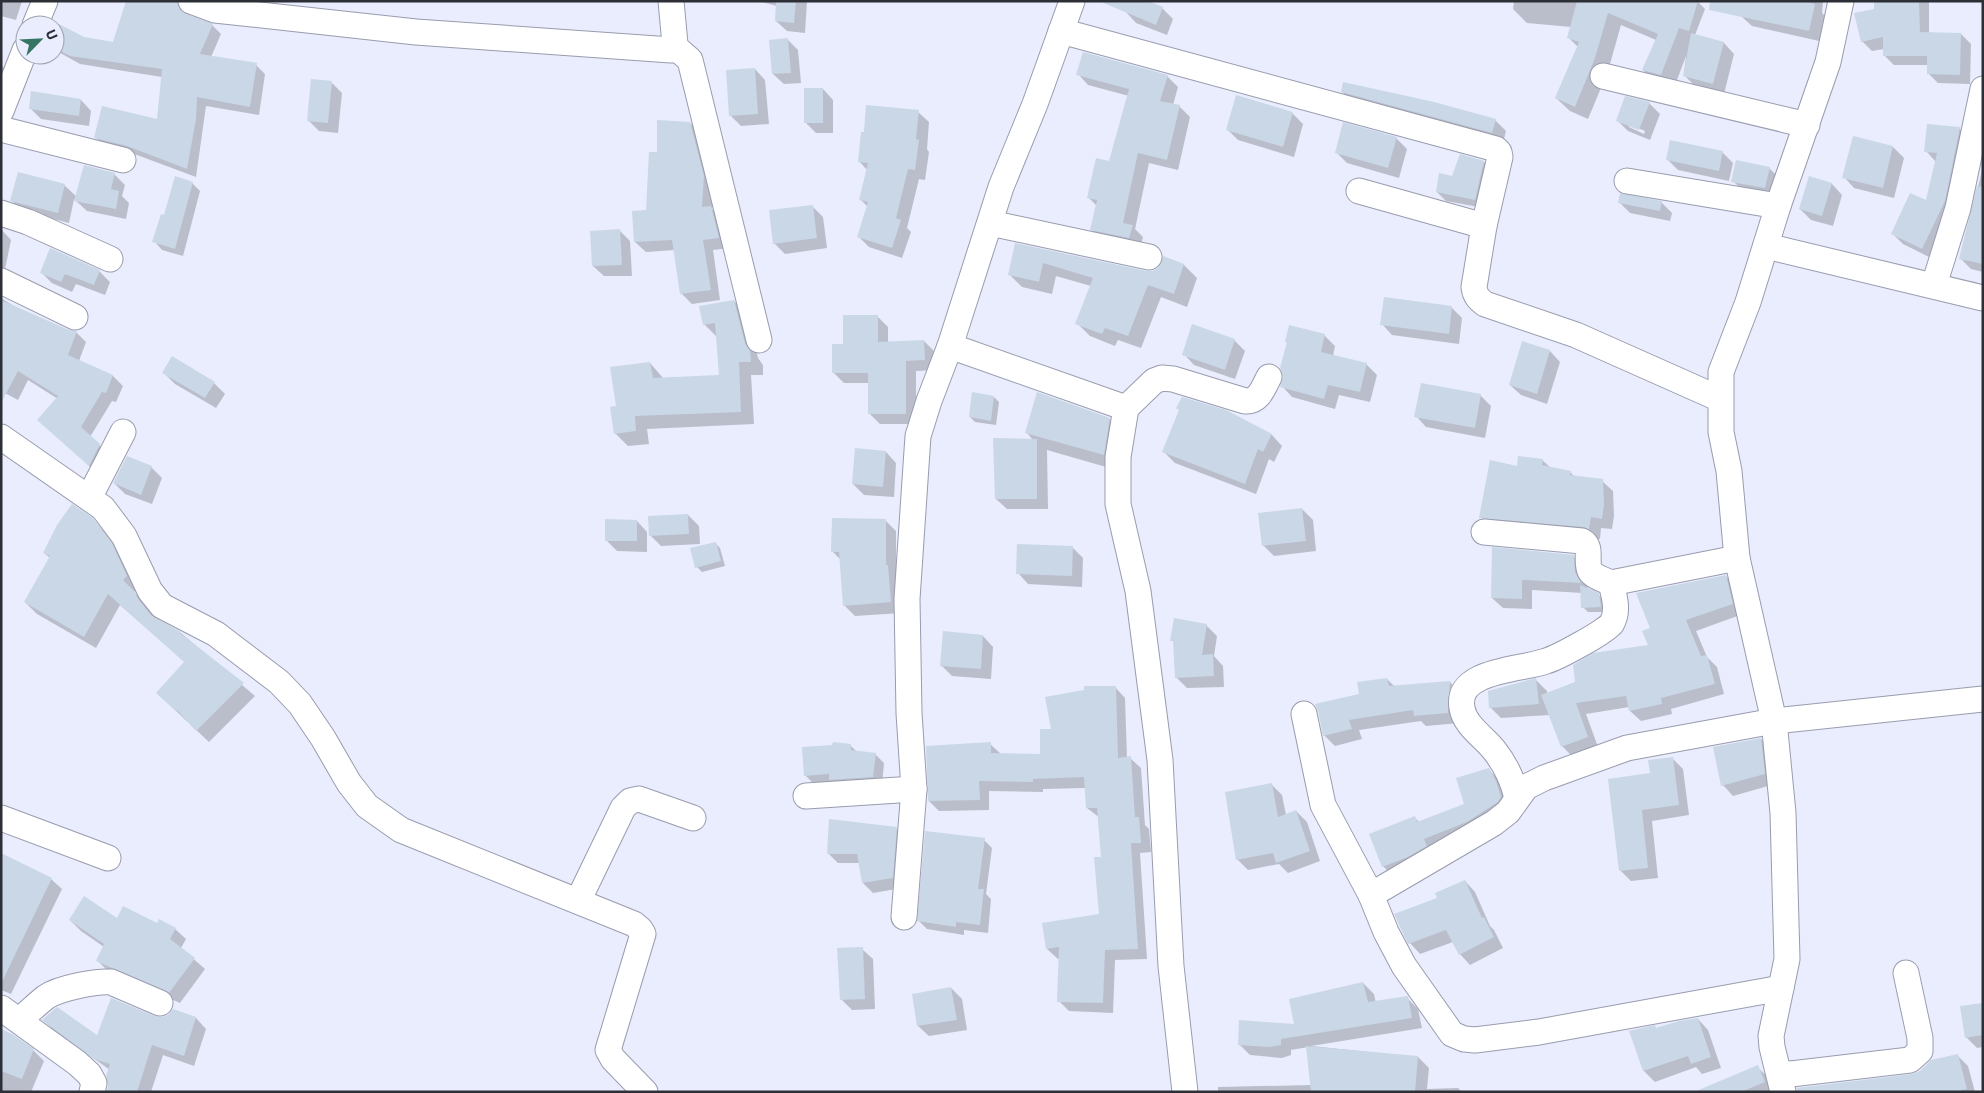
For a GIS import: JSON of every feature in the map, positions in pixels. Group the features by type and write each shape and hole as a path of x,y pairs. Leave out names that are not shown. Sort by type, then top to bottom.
{"street":[{"path":"39,15 45,1"},
{"path":"191,1 215,10 416,32 669,50 675,47"},
{"path":"671,1 675,47 690,60 759,340"},
{"path":"904,917 914,788 908,713 907,599 918,436 928,401 950,346 1001,187 1035,104 1072,1"},
{"path":"1841,1 1828,62 1778,206 1748,302 1721,372 1720,432 1729,470 1737,558 1774,722 1783,813 1787,959 1771,1036 1781,1082 1791,1074 1910,1060 1920,1051 1920,1038 1906,972"},
{"path":"1061,31 1496,149 1500,156 1484,226 1474,287 1475,295 1485,304 1576,335 1720,399"},
{"path":"1,111 19,65"},
{"path":"1603,76 1806,125"},
{"path":"1934,285 1958,208 1983,89"},
{"path":"1,129 123,160"},
{"path":"1627,181 1778,206"},
{"path":"1359,191 1484,226"},
{"path":"1,213 28,222 110,259"},
{"path":"990,223 1149,257"},
{"path":"1766,246 1983,298"},
{"path":"1,281 75,317"},
{"path":"950,346 1126,408"},
{"path":"1185,1092 1172,966 1159,751 1138,591 1118,504 1118,458 1126,408 1154,381 1162,378 1173,379 1245,402 1252,402 1259,396 1269,377"},
{"path":"89,498 123,432"},
{"path":"1,437 103,508 124,536 150,591 162,606 216,634 279,682 300,704 323,738 348,783 367,806 401,830 634,924 640,929 643,934 608,1050 613,1059 645,1092"},
{"path":"1484,532 1582,541 1588,547 1590,570 1611,582 1737,558"},
{"path":"1517,798 1513,782 1505,764 1469,724 1462,708 1464,691 1474,681 1490,674 1547,661 1602,632 1611,624 1616,610 1611,582"},
{"path":"1371,895 1494,823 1508,812 1526,787 1544,778 1627,748 1774,722 1983,699"},
{"path":"1304,714 1323,805 1371,895 1386,932 1404,966 1452,1034 1464,1039 1476,1040 1539,1032 1781,988"},
{"path":"806,796 914,788"},
{"path":"578,901 623,808 630,801 639,800 693,818"},
{"path":"1,818 108,858"},
{"path":"92,1092 94,1084 89,1074 77,1063 10,1014 60,990 103,982 111,982 160,1003"}],"building":[{"path":"126,1 177,1 180,10 186,14 213,24 200,54 257,63 250,107 197,97 196,119 187,169 127,146 94,138 102,106 157,119 162,69 70,56 65,53 65,27 84,37 113,42"},
{"path":"776,1 796,1 794,23 775,21"},
{"path":"1099,1 1148,1 1163,7 1156,25"},
{"path":"1577,1 1698,1 1689,31 1679,28 1661,75 1642,70 1658,34 1608,13 1595,58 1575,107 1555,98 1579,42 1567,38"},
{"path":"1710,1 1803,1 1815,4 1809,31 1709,10"},
{"path":"1874,1 1919,1 1920,32 1961,33 1960,75 1927,74 1927,56 1883,56 1883,37 1861,42 1854,13 1874,9"},
{"path":"1691,33 1724,42 1713,84 1683,76"},
{"path":"788,38 791,73 772,74 769,40"},
{"path":"1083,52 1168,75 1160,101 1180,105 1167,160 1138,153 1123,223 1133,225 1129,238 1090,230 1097,200 1087,198 1096,158 1109,161 1129,89 1076,75"},
{"path":"755,68 758,114 729,116 726,70"},
{"path":"311,79 332,81 328,123 307,121"},
{"path":"1343,82 1434,102 1496,119 1492,133 1341,92"},
{"path":"804,88 823,88 823,123 804,123"},
{"path":"31,91 81,99 79,116 29,109"},
{"path":"1236,95 1293,112 1283,147 1226,130"},
{"path":"1625,96 1650,102 1639,130 1616,121"},
{"path":"866,105 919,110 916,139 919,140 915,170 908,169 896,218 901,220 892,248 857,237 868,202 859,200 868,163 858,162 861,132 864,132"},
{"path":"657,120 690,122 704,176 702,207 711,206 719,238 703,240 711,290 680,294 672,240 634,242 632,211 646,210 649,152 657,152"},
{"path":"1343,122 1397,137 1388,168 1335,153"},
{"path":"1927,124 1960,127 1945,201 1922,249 1891,234 1910,193 1926,200 1937,153 1924,152"},
{"path":"1853,136 1893,146 1883,188 1842,178"},
{"path":"1670,140 1723,151 1719,171 1666,160"},
{"path":"1460,154 1484,161 1475,200 1436,192 1439,173 1452,176"},
{"path":"1736,160 1770,167 1765,188 1731,182"},
{"path":"84,165 115,173 111,189 119,191 116,209 74,201"},
{"path":"18,172 65,184 58,213 10,201"},
{"path":"175,176 193,182 175,249 152,242 161,214 164,215"},
{"path":"1809,176 1832,183 1822,216 1799,209"},
{"path":"1977,186 1983,187 1983,264 1959,259"},
{"path":"1620,193 1662,201 1660,211 1618,203"},
{"path":"813,205 817,238 773,244 769,210"},
{"path":"620,229 622,265 592,266 590,231"},
{"path":"1015,243 1146,271 1153,271 1159,267 1163,256 1184,264 1174,294 1148,285 1128,336 1105,328 1102,334 1075,324 1093,278 1043,263 1039,282 1008,275"},
{"path":"50,248 100,270 94,285 65,274 61,282 40,273"},
{"path":"1384,297 1452,306 1449,334 1380,325"},
{"path":"1,300 69,330 77,331 68,355 113,375 106,393 102,392 81,427 100,444 89,466 37,420 58,396 18,371 1,403"},
{"path":"734,300 745,343 750,351 751,362 739,362 741,412 635,416 636,431 614,434 610,407 616,406 610,367 650,362 653,378 719,375 715,323 703,325 699,306"},
{"path":"843,315 878,315 878,342 924,340 925,360 906,361 906,414 868,414 868,373 832,373 832,344 843,344"},
{"path":"1192,324 1235,339 1225,370 1182,355"},
{"path":"1289,325 1325,334 1321,352 1367,363 1360,392 1328,385 1324,399 1280,387 1283,377 1280,368 1287,342 1285,342"},
{"path":"1522,341 1550,350 1537,394 1509,385"},
{"path":"172,356 215,382 205,398 162,373"},
{"path":"1421,383 1481,394 1475,428 1414,417"},
{"path":"972,392 994,396 991,421 969,417"},
{"path":"1037,392 1110,418 1104,455 1025,433"},
{"path":"1182,397 1226,410 1272,434 1263,452 1258,449 1245,484 1162,452 1179,410 1176,408"},
{"path":"993,438 1037,439 1037,499 995,499"},
{"path":"855,448 886,451 883,487 852,484"},
{"path":"127,456 152,466 141,495 113,483"},
{"path":"1518,456 1543,459 1542,465 1571,471 1570,475 1603,479 1604,505 1602,519 1591,517 1589,529 1479,518 1490,460 1517,466"},
{"path":"72,504 93,518 112,543 127,576 123,580 133,590 151,615 181,632 244,683 196,731 177,710 156,693 184,662 108,594 84,637 24,602 50,556 43,553 57,525"},
{"path":"1302,508 1306,541 1262,546 1258,513"},
{"path":"688,514 689,534 649,536 648,516"},
{"path":"832,518 886,519 886,565 888,565 891,602 843,606 839,552 831,552"},
{"path":"605,519 637,520 637,541 605,541"},
{"path":"716,542 721,561 695,568 690,548"},
{"path":"1017,544 1073,546 1072,576 1016,574"},
{"path":"1492,547 1574,555 1575,572 1581,583 1522,580 1522,599 1491,598"},
{"path":"1726,575 1733,604 1686,620 1701,656 1707,655 1715,684 1661,698 1662,704 1629,711 1626,696 1576,703 1588,737 1561,747 1541,695 1575,682 1573,665 1593,653 1648,645 1642,631 1650,628 1636,593"},
{"path":"1580,585 1599,593 1601,607 1581,608"},
{"path":"1174,618 1207,624 1202,655 1213,654 1214,676 1175,678 1173,641 1170,641"},
{"path":"943,631 983,635 981,669 940,666"},
{"path":"1387,678 1389,686 1450,681 1448,713 1414,716 1413,710 1349,720 1352,729 1323,736 1315,704 1359,694 1357,682"},
{"path":"1536,678 1539,704 1489,708 1488,691"},
{"path":"1084,686 1116,686 1118,758 1131,756 1135,817 1139,817 1141,843 1131,843 1138,949 1105,950 1103,1003 1057,1002 1059,947 1046,949 1042,923 1099,914 1094,857 1101,857 1097,808 1086,808 1084,777 1033,779 1033,782 979,781 980,800 928,801 926,746 991,742 991,753 1040,754 1040,729 1051,729 1045,697 1084,690"},
{"path":"1761,738 1765,774 1721,786 1713,747"},
{"path":"833,742 851,744 851,750 876,753 873,777 829,780 829,774 804,776 802,747 832,745"},
{"path":"1673,757 1679,805 1642,810 1648,868 1619,871 1608,779 1650,773 1648,760"},
{"path":"1489,768 1501,797 1498,802 1467,822 1424,839 1427,846 1408,857 1382,867 1369,834 1415,816 1417,822 1464,804 1456,778"},
{"path":"1272,783 1278,817 1296,810 1310,851 1276,863 1273,853 1236,860 1225,792"},
{"path":"829,819 897,827 893,878 862,883 857,854 827,854"},
{"path":"925,831 985,838 978,889 984,889 980,925 956,922 956,927 917,921"},
{"path":"1,853 52,878 1,984"},
{"path":"1465,880 1482,918 1484,917 1494,937 1459,955 1446,930 1408,944 1394,914 1437,898 1435,893"},
{"path":"84,896 117,918 123,906 157,923 159,919 176,928 170,939 195,958 169,993 96,961 104,944 69,920"},
{"path":"863,947 865,999 840,1000 837,948"},
{"path":"1363,982 1368,1002 1408,996 1412,1018 1281,1039 1281,1045 1270,1047 1238,1045 1239,1020 1294,1024 1289,999"},
{"path":"951,987 957,1020 917,1026 912,994"},
{"path":"111,998 155,1016 162,1017 168,1015 173,1009 196,1017 184,1056 152,1045 137,1092 107,1092 106,1076 110,1064 94,1059 42,1020 57,1007 97,1035"},
{"path":"1983,1003 1983,1035 1965,1038 1960,1006"},
{"path":"1698,1018 1711,1057 1691,1064 1688,1056 1643,1071 1629,1031 1655,1025 1656,1028"},
{"path":"1,1029 34,1049 22,1079 1,1071"},
{"path":"1306,1046 1418,1056 1415,1092 1311,1092"},
{"path":"1958,1054 1967,1089 1955,1092 1797,1092 1797,1088 1912,1074 1920,1071 1931,1060"},
{"path":"1758,1065 1765,1082 1741,1092 1694,1092"}]}
